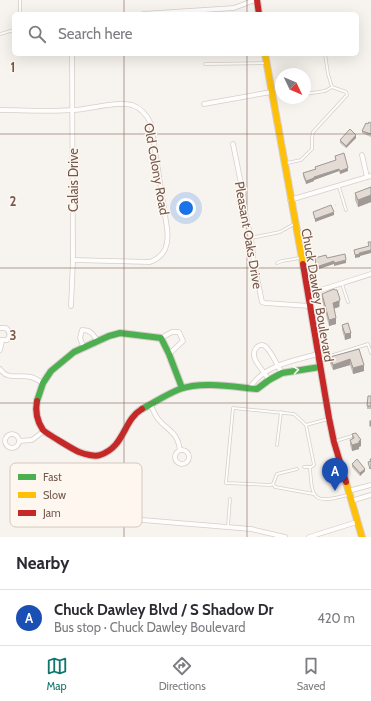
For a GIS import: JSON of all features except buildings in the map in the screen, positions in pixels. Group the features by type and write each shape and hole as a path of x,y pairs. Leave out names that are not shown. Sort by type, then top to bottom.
{"street":[{"path":"173,12 234,8 256,0 259,12"},
{"name":"Calais Drive","path":"71,306 73,260 72,56"},
{"name":"Chuck Dawley Boulevard","path":"265,56 329,418 334,442 362,537"},
{"path":"204,104 271,92"},
{"name":"Old Colony Road","path":"0,110 73,110 124,104 134,106 148,117 151,124 169,238 168,246 163,254 150,262 73,260"},
{"name":"Pleasant Oaks Drive","path":"233,144 243,193 244,212 251,238 254,263 262,302 310,306"},
{"path":"290,200 369,176 362,155"},
{"path":"308,294 371,274"},
{"path":"0,328 6,328 10,332 9,338 5,341 1,341 0,350"},
{"path":"84,348 80,338 82,330 88,330 93,334 98,342"},
{"path":"169,354 183,340 179,332 172,332 161,338 120,333 74,352 51,371 43,383 36,402 37,418 44,431 79,452 98,456 105,453 119,442 136,412 182,388 208,385 258,389 269,380 282,373 320,367"},
{"path":"161,338 182,388"},
{"path":"269,380 253,354 254,349 257,346 260,345 268,348 282,373"},
{"path":"249,389 253,382 264,373 277,366 318,357"},
{"path":"0,369 1,372 10,377 30,377 43,383"},
{"path":"150,404 158,418 179,440 180,450"},
{"path":"19,441 32,440 44,431"},
{"path":"370,485 371,494 350,496 370,485"},
{"path":"142,520 251,529 285,537"},
{"path":"309,537 357,522"}],"lane":[{"path":"20,0 20,12"},
{"path":"0,34 12,31"},
{"path":"325,56 332,87"},
{"path":"205,64 266,63"},
{"path":"284,164 301,160 312,149 313,132 347,95 346,92 332,87 325,91 311,93"},
{"path":"339,186 346,210"},
{"path":"251,238 280,232 290,225 295,224"},
{"path":"277,263 282,260 301,258"},
{"path":"342,283 348,302"},
{"path":"318,357 368,344 371,353"},
{"path":"304,467 314,465 306,425 294,414 233,408 226,483 273,484 275,487 314,494 322,499 350,496"},
{"path":"277,445 282,412"},
{"path":"306,425 329,418"},
{"path":"334,442 355,435 358,436"},
{"path":"310,467 311,489 314,494"},
{"path":"273,484 277,474 297,469"},
{"path":"228,527 230,499"}],"path":[{"path":"331,208 330,207 344,202"}],"traffic: fast":[{"path":"37,401 43,383 51,371 74,352 109,336 120,333 161,338 182,388"},
{"path":"142,409 170,393 188,387 198,385 218,385 257,389 282,373 320,367"}],"traffic: slow":[{"path":"265,56 303,264"},
{"path":"346,482 362,537"}],"traffic: jam":[{"path":"257,0 259,12"},
{"path":"303,264 329,418 334,442 346,482"},
{"path":"37,401 37,416 43,430 76,451 98,456 114,446 131,420 142,409"}],"place":[{"name":"Chuck Dawley Blvd / S Shadow Dr","path":"335,491"}]}
